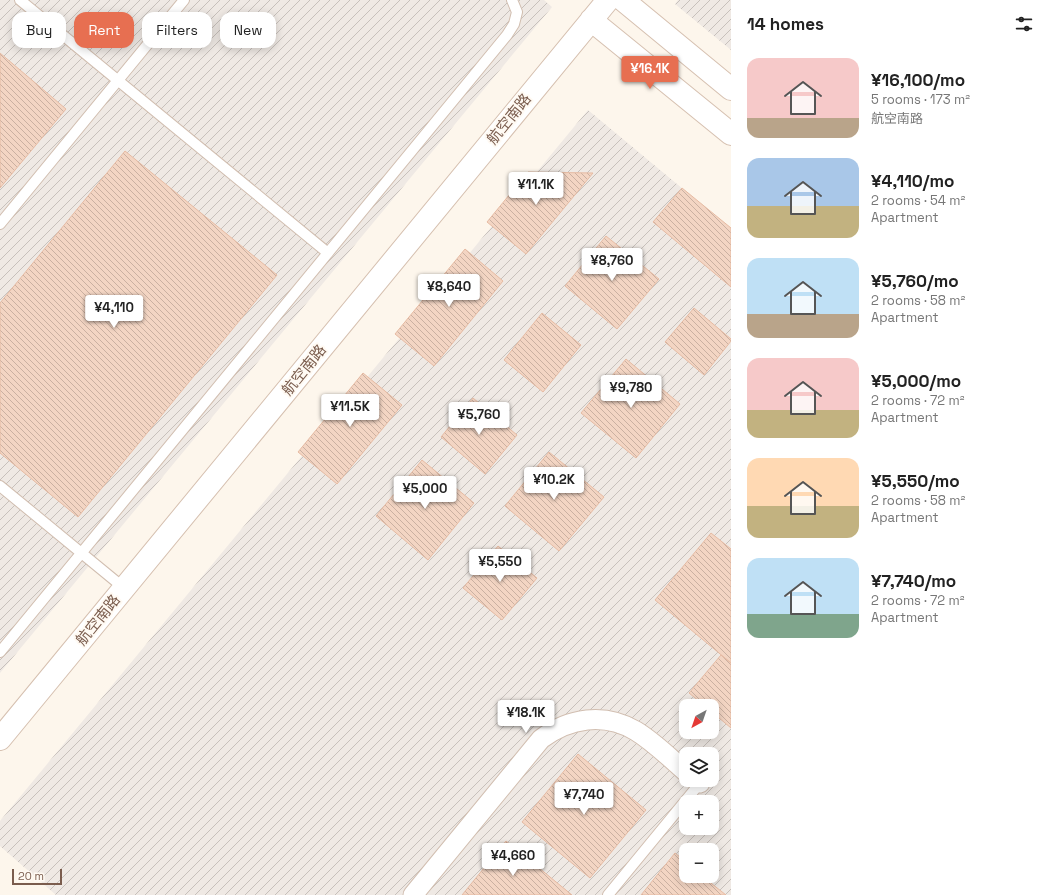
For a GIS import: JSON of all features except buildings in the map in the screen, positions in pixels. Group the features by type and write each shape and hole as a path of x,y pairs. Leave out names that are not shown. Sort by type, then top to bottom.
{"street":[{"name":"航空南路","path":"0,739 608,0"},
{"path":"623,0 731,89"},
{"path":"591,20 731,134"},
{"path":"413,895 541,739 563,726 575,721 594,719 613,721 625,725 647,739 679,766"}],"lane":[{"path":"20,0 328,253"},
{"path":"0,224 184,0"},
{"path":"0,652 507,35 514,24 517,12 512,0"},
{"path":"0,486 124,588"},
{"path":"608,895 687,787"}],"shaded area":[{"path":"0,0 544,0 552,7 0,673"},
{"path":"678,0 731,0 731,50 675,4"},
{"path":"588,110 731,229 731,895 56,895 0,846 0,821"}]}
